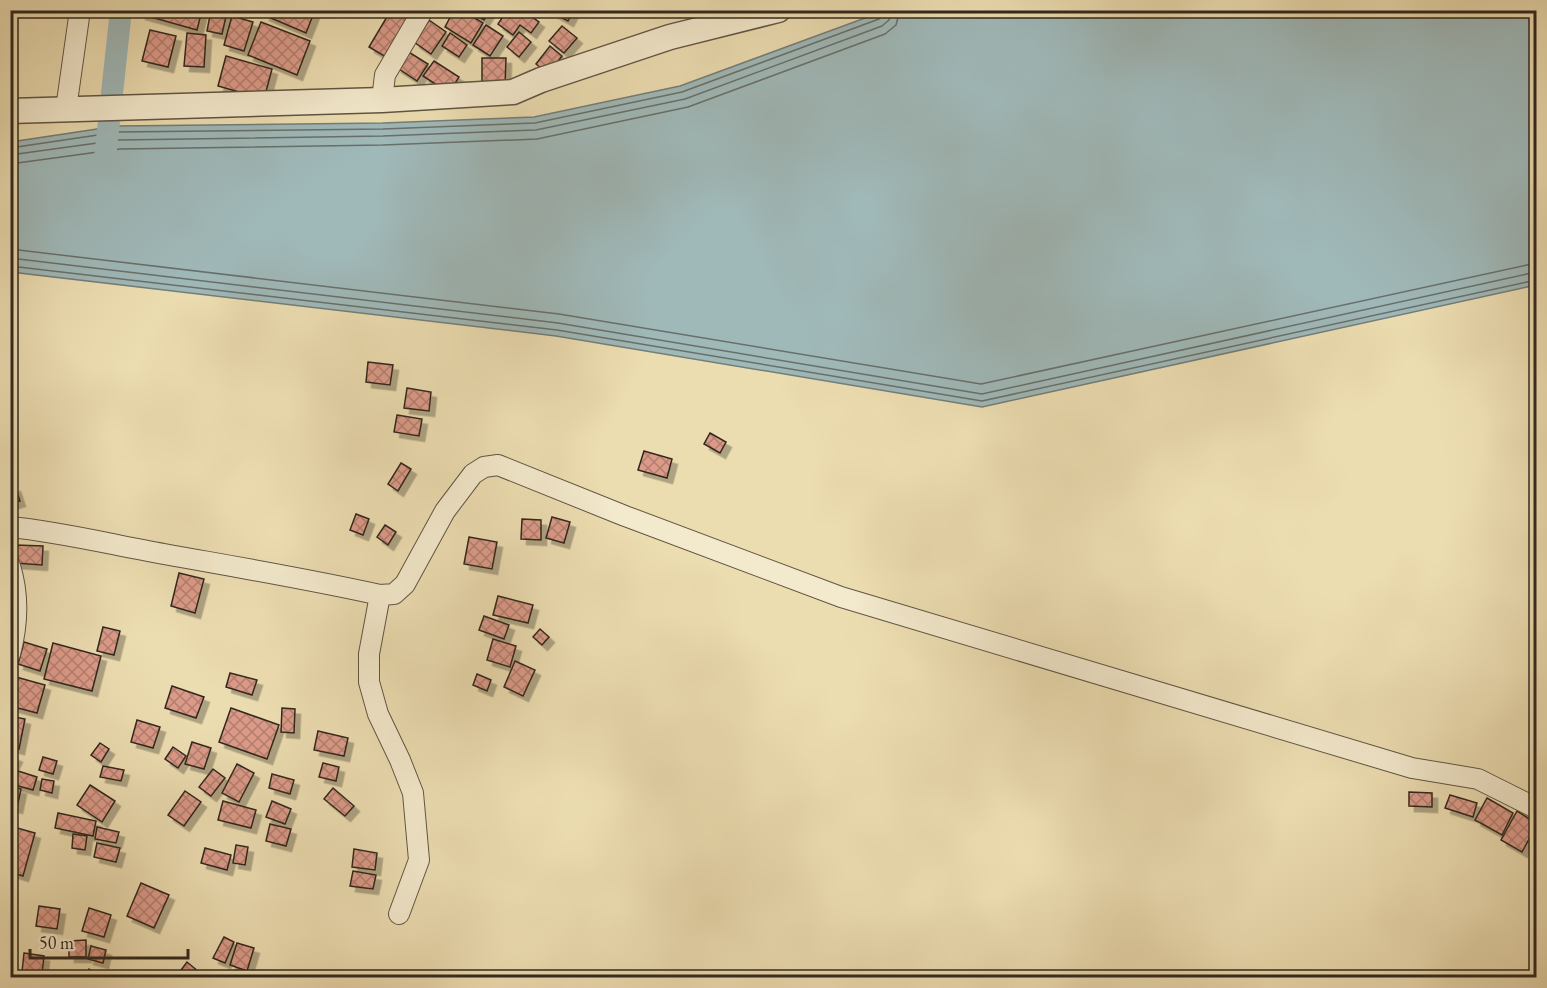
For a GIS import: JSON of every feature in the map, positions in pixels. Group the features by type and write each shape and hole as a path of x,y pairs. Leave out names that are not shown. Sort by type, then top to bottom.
{"street":[{"path":"66,109 80,10"},
{"path":"382,100 385,75 423,10"},
{"path":"10,111 382,100 513,92 541,80 670,37 778,10"},
{"path":"10,527 42,530 162,554 268,571 380,595 394,594 405,584 445,512 473,474 484,467 498,465 841,597 1412,768 1478,779 1536,808"},
{"path":"10,566 16,584 17,628 10,654"},
{"path":"380,595 369,654 369,682 378,714 413,792 419,860 399,914"}],"water":[{"path":"884,11 1536,11 1536,285 982,407 556,336 11,272 11,142 117,126 383,123 534,117 680,86"}],"building":[{"path":"141,10 202,10 197,30 140,14"},
{"path":"211,10 227,12 222,34 207,31"},
{"path":"266,10 315,10 306,33 264,15"},
{"path":"391,10 399,10 415,21 391,60 369,47"},
{"path":"454,10 462,10 483,23 471,43 445,27"},
{"path":"468,10 490,10 484,20"},
{"path":"498,10 522,10 539,22 531,33 520,25 513,35 498,24 504,15"},
{"path":"548,10 574,10 568,21"},
{"path":"232,16 253,22 244,51 224,45"},
{"path":"429,20 446,32 431,54 414,42"},
{"path":"261,22 310,41 297,75 248,55"},
{"path":"486,25 503,36 490,56 473,45"},
{"path":"562,26 577,38 564,53 549,41"},
{"path":"150,30 176,36 168,67 142,61"},
{"path":"519,32 531,42 519,57 507,47"},
{"path":"187,33 206,35 204,67 184,66"},
{"path":"450,33 467,45 459,57 442,46"},
{"path":"550,46 562,56 548,74 536,64"},
{"path":"407,51 428,64 417,81 396,67"},
{"path":"226,56 272,69 264,99 218,86"},
{"path":"482,58 506,58 505,86 482,85"},
{"path":"434,61 459,77 449,93 423,76"},
{"path":"368,362 393,365 390,385 366,382"},
{"path":"407,388 431,392 429,411 404,408"},
{"path":"397,415 422,419 419,436 394,432"},
{"path":"710,433 726,442 720,453 704,444"},
{"path":"644,451 672,459 667,478 638,470"},
{"path":"401,463 411,469 398,491 388,484"},
{"path":"15,486 20,501 10,504 10,488"},
{"path":"356,514 369,519 363,535 350,530"},
{"path":"552,517 570,522 564,543 546,538"},
{"path":"522,519 541,520 541,540 521,539"},
{"path":"385,525 396,532 388,545 377,537"},
{"path":"469,537 497,542 492,569 464,564"},
{"path":"15,545 43,546 42,565 15,563"},
{"path":"179,573 204,579 195,613 171,606"},
{"path":"498,596 533,605 528,623 493,615"},
{"path":"484,616 509,625 504,639 479,630"},
{"path":"103,627 120,631 114,655 97,651"},
{"path":"540,629 549,637 542,645 533,637"},
{"path":"493,639 516,646 510,667 487,660"},
{"path":"24,642 47,649 40,671 18,664"},
{"path":"53,643 101,656 92,691 44,679"},
{"path":"515,661 535,670 523,696 504,687"},
{"path":"230,673 257,680 252,695 226,687"},
{"path":"477,674 491,680 487,691 473,685"},
{"path":"16,677 45,685 37,713 10,706"},
{"path":"172,686 204,697 196,718 165,708"},
{"path":"231,708 279,725 267,759 219,742"},
{"path":"282,708 295,709 294,733 281,732"},
{"path":"10,716 25,719 19,749 10,747"},
{"path":"137,720 160,727 153,748 131,742"},
{"path":"318,731 348,738 344,756 314,750"},
{"path":"192,742 211,748 204,769 185,764"},
{"path":"100,743 109,749 101,762 91,755"},
{"path":"173,747 186,756 178,768 165,759"},
{"path":"10,754 17,757 10,771"},
{"path":"43,757 57,761 53,774 39,770"},
{"path":"323,763 339,767 336,781 319,777"},
{"path":"237,764 254,773 239,802 222,793"},
{"path":"103,766 124,770 121,781 100,777"},
{"path":"213,769 225,778 211,796 199,787"},
{"path":"15,770 37,777 33,790 11,784"},
{"path":"272,774 294,780 290,794 269,788"},
{"path":"42,779 54,781 52,793 40,790"},
{"path":"90,785 115,801 102,822 77,805"},
{"path":"10,786 21,789 17,808 10,806"},
{"path":"333,788 354,806 345,816 324,799"},
{"path":"185,791 201,802 184,826 168,815"},
{"path":"1409,792 1432,793 1432,807 1409,806"},
{"path":"1450,795 1477,803 1473,817 1445,808"},
{"path":"1487,798 1513,813 1502,835 1475,820"},
{"path":"223,801 256,810 251,828 218,820"},
{"path":"272,801 291,809 285,824 266,817"},
{"path":"1517,811 1536,823 1522,852 1501,840"},
{"path":"58,813 96,821 93,836 55,828"},
{"path":"270,824 291,829 286,846 266,841"},
{"path":"10,826 35,833 23,876 10,872"},
{"path":"97,827 119,832 116,843 95,839"},
{"path":"73,834 87,836 85,850 72,848"},
{"path":"97,843 120,848 116,862 94,857"},
{"path":"236,845 248,847 245,865 233,863"},
{"path":"205,848 231,855 227,870 201,863"},
{"path":"354,849 377,853 375,870 352,867"},
{"path":"353,871 376,875 373,889 350,886"},
{"path":"141,883 169,895 154,928 127,916"},
{"path":"39,906 60,909 57,929 36,926"},
{"path":"89,908 111,915 104,937 82,931"},
{"path":"224,937 234,942 225,963 213,958"},
{"path":"86,940 86,957 69,957 69,941"},
{"path":"237,943 254,948 247,971 230,965"},
{"path":"91,946 106,950 103,963 88,959"},
{"path":"24,953 44,956 42,974 22,972"},
{"path":"187,962 199,972 194,978 175,978"},
{"path":"89,969 100,978 82,978"}],"waterway":[{"path":"105,158 121,10"}]}
